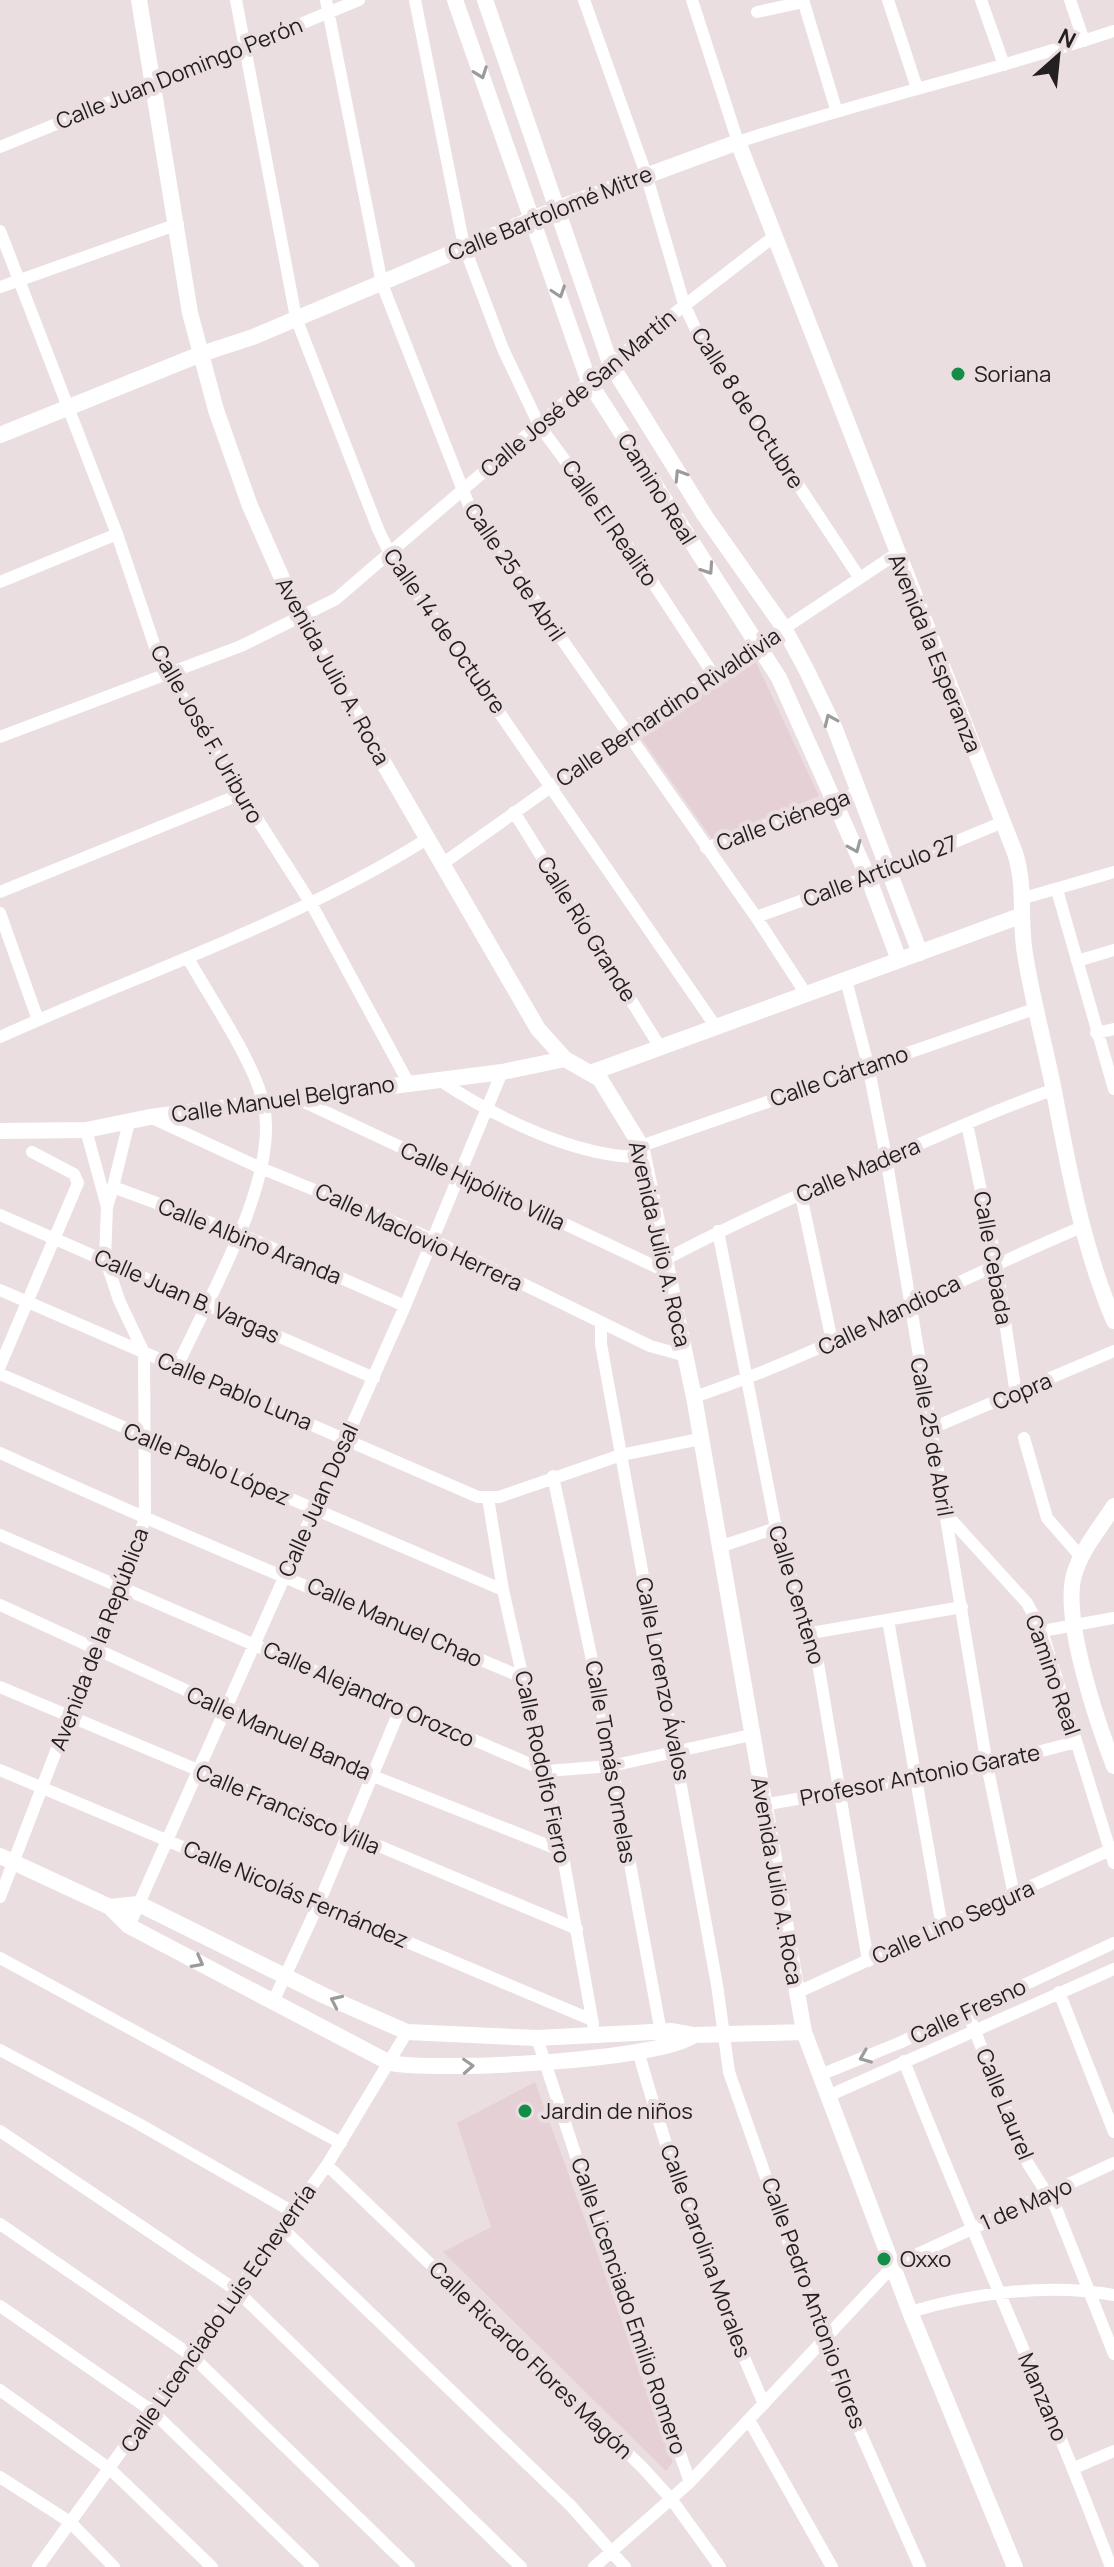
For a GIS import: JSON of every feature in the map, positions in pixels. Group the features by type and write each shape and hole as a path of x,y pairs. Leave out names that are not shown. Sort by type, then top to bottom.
{"street":[{"name":"Avenida Julio A. Roca","path":"139,0 178,224 190,313 250,506 300,619 538,1029 565,1059 593,1072 618,1102 642,1151 694,1397 804,2032 910,2312 1015,2567"},
{"name":"Calle 14 de Octubre","path":"236,0 296,318 368,507 390,554 553,785 716,1027"},
{"name":"Calle Juan Domingo Perón","path":"0,147 245,47 327,6 359,0"},
{"name":"Calle El Realito","path":"415,0 464,246 480,293 539,425 631,550 713,674"},
{"name":"Camino Real","path":"455,0 589,382 758,643 788,696 868,877 899,960"},
{"name":"Camino Real","path":"485,0 610,363 705,516 784,628 821,698 890,869 920,953"},
{"name":"Calle 8 de Octubre","path":"584,0 646,174 684,304 706,347 859,577"},
{"name":"Avenida la Esperanza","path":"692,0 772,238 1023,878 1024,898 1020,916 1066,1165 1082,1227 1114,1321"},
{"path":"888,0 917,88"},
{"path":"981,0 1004,65"},
{"path":"1070,0 1084,41"},
{"path":"757,12 803,1 836,109"},
{"name":"Calle 25 de Abril","path":"327,6 382,284 462,491 483,528 756,917 806,994"},
{"name":"Calle Bartolomé Mitre","path":"0,435 382,284 464,246 646,174 836,109 1004,65 1114,31"},
{"path":"0,287 178,224"},
{"name":"Calle José F. Uriburo","path":"0,231 117,534 148,632 168,673 312,905 408,1082"},
{"name":"Calle José de San Martín","path":"0,737 300,619 336,599 610,363 772,238"},
{"path":"0,582 117,534"},
{"name":"Calle Bernardino Rivaldivia","path":"442,864 758,643 896,554"},
{"name":"Calle Ciénega","path":"706,848 860,792"},
{"path":"0,892 241,794"},
{"name":"Calle Río Grande","path":"514,812 660,1047"},
{"name":"Calle Artículo 27","path":"756,917 890,869 1003,822"},
{"path":"0,1037 189,960 312,905 365,878 427,839"},
{"path":"1024,898 1114,872"},
{"path":"1057,890 1114,1089"},
{"path":"0,913 38,1020"},
{"path":"593,1072 1020,916"},
{"path":"1077,961 1114,950"},
{"path":"177,1367 238,1233 263,1169 268,1136 264,1103 252,1073 189,960"},
{"name":"Calle 25 de Abril","path":"846,980 868,1065 886,1157 987,1765 1014,1895"},
{"name":"Calle Cártamo","path":"642,1151 868,1065 1037,1008"},
{"path":"1096,1033 1114,1029"},
{"name":"Calle Manuel Belgrano","path":"0,1131 86,1130 150,1117 502,1072 565,1059"},
{"name":"Calle Juan Dosal","path":"129,1926 252,1642 374,1378 502,1072"},
{"path":"439,1080 485,1107 581,1150 615,1157 642,1151"},
{"name":"Calle Madera","path":"667,1266 718,1231 1007,1105 1053,1090"},
{"name":"Calle Hipólito Villa","path":"298,1099 667,1266"},
{"name":"Calle Maclovio Herrera","path":"150,1117 263,1169 433,1240 669,1354 686,1356"},
{"path":"107,1207 129,1122"},
{"name":"Calle Cebada","path":"967,1124 996,1262 1016,1394"},
{"name":"Avenida de la República","path":"0,1897 7,1859 42,1788 145,1519 147,1438 144,1353 119,1300 105,1258 107,1207 86,1130"},
{"path":"0,1366 57,1239 78,1183 77,1176 32,1152"},
{"name":"Calle Albino Aranda","path":"113,1187 238,1233 405,1306"},
{"path":"801,1195 832,1341"},
{"name":"Calle Juan B. Vargas","path":"0,1215 105,1258 374,1378"},
{"name":"Calle Mandioca","path":"694,1397 747,1379 910,1307 996,1262 1082,1227"},
{"name":"Calle Centeno","path":"718,1231 776,1528 788,1573 811,1633 868,1961"},
{"name":"Calle Pablo Luna","path":"0,1290 346,1438 461,1491 488,1498"},
{"name":"Calle Lorenzo Ávalos","path":"601,1323 601,1344 677,1751 723,2035"},
{"name":"Copra","path":"930,1429 1114,1351"},
{"name":"Calle Pablo López","path":"0,1374 503,1590"},
{"path":"1024,1438 1047,1518 1081,1557"},
{"path":"488,1498 621,1455 700,1439"},
{"name":"Calle Manuel Chao","path":"0,1453 145,1519 285,1574 524,1678"},
{"name":"Calle Tomás Ornelas","path":"553,1476 596,1679 660,2032 666,2048"},
{"name":"Calle Rodolfo Fierro","path":"488,1498 503,1590 546,1771 594,2028"},
{"name":"Camino Real","path":"1114,1506 1081,1557 1070,1595 1074,1626 1114,1766"},
{"name":"Camino Real","path":"946,1514 1027,1603 1042,1631 1114,1863"},
{"path":"719,1547 776,1528"},
{"name":"Calle Alejandro Orozco","path":"0,1535 546,1771 611,1766 751,1735"},
{"name":"Calle Manuel Banda","path":"0,1605 373,1776 562,1851"},
{"path":"811,1633 962,1607"},
{"path":"1042,1631 1114,1618"},
{"path":"888,1620 942,1927"},
{"name":"Calle Francisco Villa","path":"0,1687 346,1835 577,1929"},
{"path":"273,2002 319,1903 401,1707"},
{"name":"Profesor Antonio Garate","path":"763,1805 987,1765 1076,1742"},
{"name":"Calle Nicolás Fernández","path":"0,1770 319,1903 594,2028"},
{"name":"Calle Lino Segura","path":"796,1993 1110,1850"},
{"path":"7,1859 110,1907 129,1926 390,2063 427,2068 547,2061 666,2048 694,2035"},
{"path":"110,1907 139,1904 407,2032 537,2038 594,2028 694,2035 804,2032"},
{"name":"Calle Fresno","path":"820,2075 1114,1943"},
{"path":"0,1958 341,2143"},
{"name":"Calle Fresno","path":"828,2096 1114,1969"},
{"path":"1059,1992 1114,2132"},
{"name":"Calle Laurel","path":"967,2011 1027,2162 1047,2195 1090,2291"},
{"name":"Calle Licenciado Luis Echeverría","path":"38,2567 327,2165 407,2032"},
{"name":"Calle Pedro Antonio Flores","path":"723,2035 729,2072 838,2382 920,2567"},
{"name":"Calle Licenciado Emilio Romero","path":"537,2038 600,2229 690,2482"},
{"path":"0,2050 293,2212"},
{"name":"Calle Carolina Morales","path":"638,2051 657,2116 731,2323 764,2404"},
{"name":"Manzano","path":"904,2061 970,2228 1074,2468 1111,2567"},
{"path":"0,2131 236,2290 521,2567"},
{"name":"1 de Mayo","path":"894,2265 1114,2163"},
{"name":"Calle Ricardo Flores Magón","path":"327,2165 497,2326 672,2500 720,2567"},
{"path":"0,2224 192,2356 409,2567"},
{"path":"281,2227 613,2550 625,2567"},
{"path":"594,2567 690,2482 894,2265"},
{"path":"1090,2291 1114,2354"},
{"path":"910,2312 959,2298 998,2294 1090,2291 1114,2295"},
{"path":"0,2306 152,2411 313,2567"},
{"path":"0,2390 110,2469 212,2567"},
{"path":"749,2420 832,2567"},
{"path":"1074,2468 1114,2451"},
{"path":"0,2477 70,2522 114,2567"}],"shaded area":[{"path":"755,660 819,796 712,839 639,735"},
{"path":"535,2082 673,2462 666,2471 443,2252 491,2227 457,2123"}],"place":[{"name":"Soriana","path":"958,374"},
{"name":"Jardin de niños","path":"525,2111"},
{"name":"Oxxo","path":"884,2259"}]}
